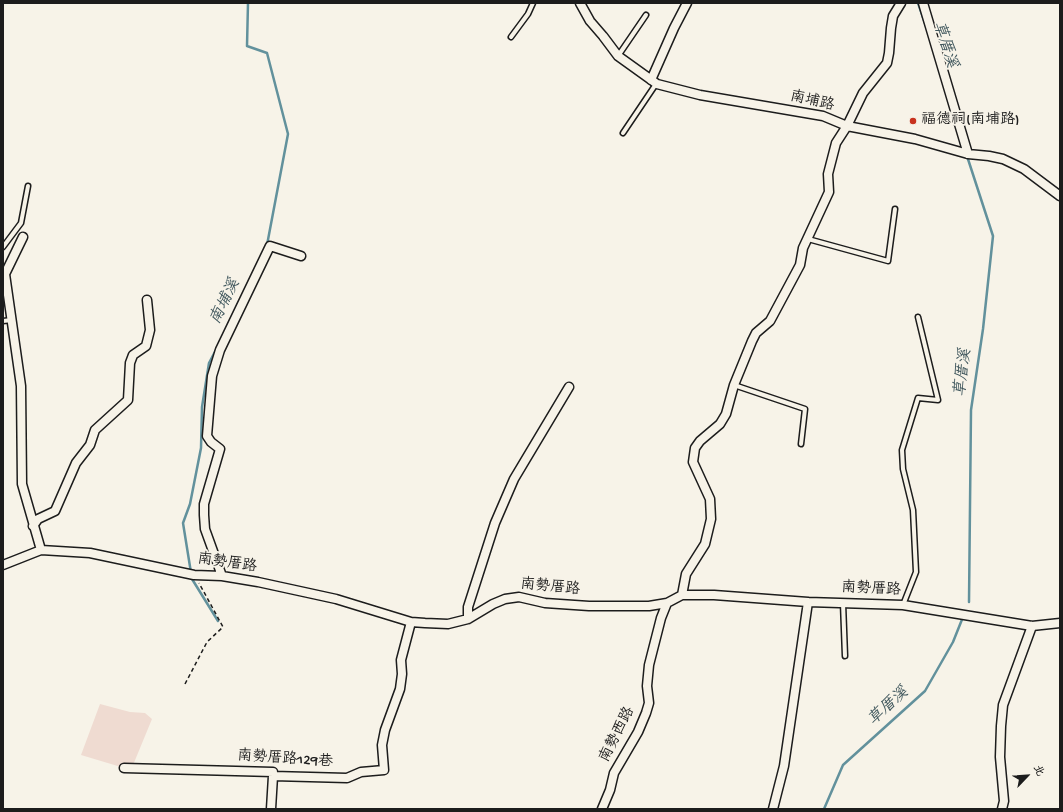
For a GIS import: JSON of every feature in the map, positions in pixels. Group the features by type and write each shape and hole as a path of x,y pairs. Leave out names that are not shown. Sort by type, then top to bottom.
{"street":[{"name":"南埔路","path":"580,3 590,21 618,56 654,82 700,95 823,116 847,126 916,140 968,154 1003,159 1024,170 1060,196"},
{"path":"654,82 674,28 687,3"},
{"path":"682,595 686,574 705,544 711,519 710,499 693,462 695,448 700,441 720,424 726,414 734,385 752,341 756,333 770,321 800,265 803,248 829,192 828,174 836,143 847,126 863,93 887,63 893,16 901,3"},
{"path":"923,3 968,154"},
{"path":"23,237 4,272 21,386 22,484 41,550"},
{"path":"222,576 205,529 204,515 204,504 220,449 211,442 207,436 212,376 220,350 270,246 302,256"},
{"path":"33,526 38,519 55,511 76,463 90,444 95,430 128,400 130,363 133,354 146,346 150,330 146,300"},
{"path":"468,619 468,607 495,522 514,479 569,387"},
{"name":"南勢厝路","path":"3,565 41,550 90,553 194,574 222,576 336,599 411,622 448,624 468,619 493,604 505,599 519,597 545,602 589,606 649,606 667,602 682,595 714,595 808,602 903,605 1032,626 1060,623"},
{"name":"南勢西路","path":"602,809 610,790 614,773 638,732 646,713 649,703 647,686 649,665 661,618 667,602"},
{"path":"772,809 784,766 808,602"},
{"name":"南勢厝路129巷","path":"124,768 273,772 273,776 347,778 361,772 384,770 382,745 385,730 400,689 402,674 401,660 411,622"},
{"path":"1002,809 1004,801 1000,757 1003,705 1032,626"},
{"path":"271,809 273,776"}],"lane":[{"path":"511,37 528,14 533,3"},
{"path":"618,56 646,15"},
{"path":"622,133 654,82"},
{"path":"3,247 21,223 28,186"},
{"path":"808,239 888,261 895,209"},
{"path":"903,605 916,572 913,510 903,469 902,450 918,398 938,400 918,316"},
{"path":"3,321 12,320"},
{"path":"734,385 805,409 801,444"},
{"path":"843,603 845,656"}],"path":[{"path":"185,684 207,642 222,627 194,574"}],"shaded area":[{"path":"100,704 130,712 145,713 152,719 131,770 81,755"}],"waterway":[{"name":"南埔溪","path":"248,3 247,46 267,53 288,134 267,245"},
{"name":"草厝溪","path":"918,3 927,29"},
{"name":"草厝溪","path":"967,156 993,236 983,329 971,410 969,602"},
{"name":"南埔溪","path":"218,346 209,363 202,407 201,448 190,504 183,523 192,579 218,621"},
{"name":"草厝溪","path":"824,809 843,765 925,691 953,642 963,617"}],"place":[{"name":"福德祠(南埔路)","path":"913,121"}]}
